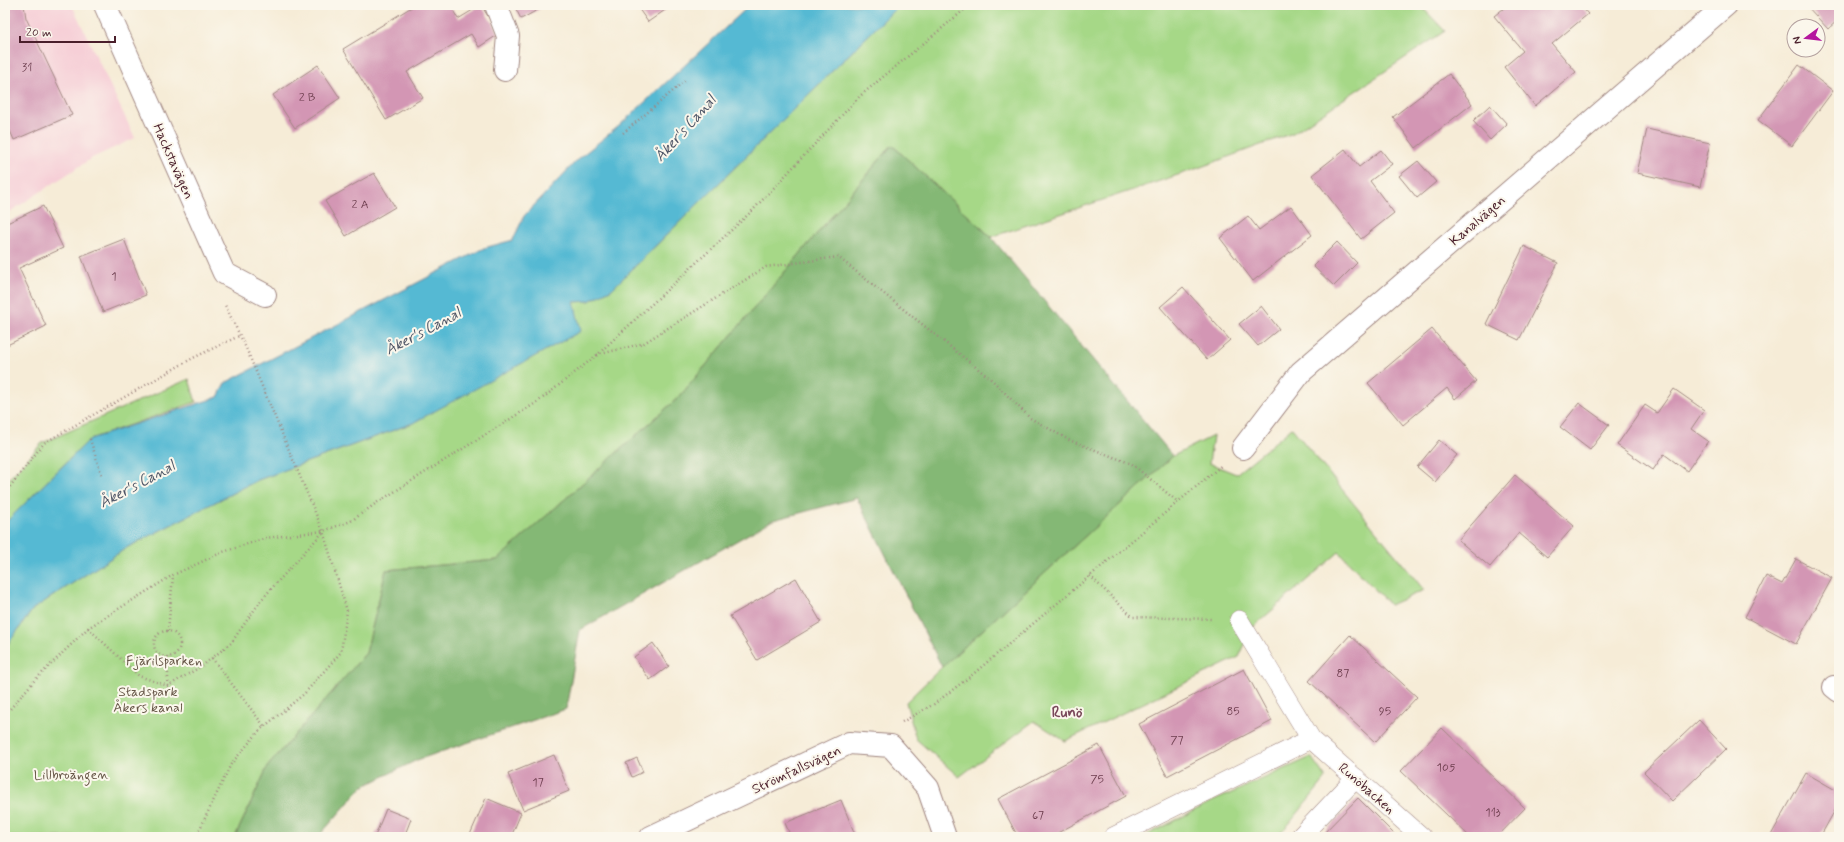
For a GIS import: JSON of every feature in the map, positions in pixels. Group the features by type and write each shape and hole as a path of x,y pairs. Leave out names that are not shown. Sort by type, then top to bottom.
{"street":[{"name":"Hackstavägen","path":"105,5 224,273 265,295"},
{"path":"496,5 508,36 505,70"},
{"name":"Kanalvägen","path":"1243,448 1301,372 1726,5"},
{"name":"Strömfallsvägen","path":"651,837 850,744 892,746 928,788 945,837"}],"lane":[{"name":"Runöbacken","path":"1239,620 1311,739 1422,837"},
{"path":"1113,837 1311,739"},
{"path":"1300,837 1356,778"}],"path":[{"path":"5,715 34,680 88,628 173,575 223,552 266,538 323,531 351,521 378,502 538,401 597,355 752,211 860,96 970,5"},
{"path":"623,133 686,80"},
{"path":"597,355 644,343 766,267 838,257 992,380 1030,418 1069,440 1132,464 1178,502"},
{"path":"5,493 44,443 193,358 239,336"},
{"path":"196,837 231,764 264,726 304,694 341,652 347,611 323,531 246,348"},
{"path":"90,439 102,476"},
{"path":"901,722 934,704 966,680 1243,448"},
{"path":"88,628 139,676 168,686 202,666 231,643 262,599 323,531"},
{"path":"168,631 173,575"},
{"path":"1090,576 1133,617 1239,620"},
{"path":"168,631 177,635 180,647 175,654 168,657 159,654 154,645 155,640 160,633 168,631"},
{"path":"168,657 168,686"},
{"path":"212,658 264,726"}],"shaded area":[{"path":"5,5 72,5 135,138 92,158 5,215"}],"green space":[{"name":"Stadspark Åkers kanal","path":"899,5 1420,5 1445,31 1293,133 1190,171 991,237 892,145 680,396 497,560 386,570 366,653 268,766 235,837 5,837 5,648 33,609 128,547 258,480 413,423 574,302 589,301 612,289"},
{"path":"892,145 991,237 1173,456 942,667 857,498 773,520 580,630 566,709 417,760 362,787 318,837 235,837 268,766 366,653 386,570 497,560 680,396"},
{"path":"189,379 196,402 90,439 5,523 5,483 42,443"},
{"path":"1292,428 1424,590 1390,605 1339,552 1253,627 1239,657 1065,741 1034,721 959,777 916,739 906,702 942,667 1173,456 1213,436 1209,463 1236,474"},
{"path":"1311,757 1326,778 1289,824 1276,837 1143,837 1207,804"}],"water":[{"name":"Åker's Canal","path":"750,5 899,5 612,289 589,301 574,302 581,331 413,423 258,480 128,547 33,609 5,648 5,523 90,439 218,397 225,383 484,248 513,240 524,216 579,158 619,126"}],"building":[{"path":"12,5 24,5 26,18 72,115 14,140 5,119 5,8"},
{"path":"415,5 450,5 458,19 481,5 499,34 479,47 471,34 407,72 423,98 386,120 343,49"},
{"path":"514,5 542,5 543,7 521,19"},
{"path":"636,5 666,5 668,8 648,22"},
{"path":"1508,5 1580,5 1588,14 1552,44 1576,72 1535,106 1504,67 1523,51 1494,16"},
{"path":"1806,5 1839,5 1839,19 1828,29 1826,27 1826,18 1818,18"},
{"path":"318,65 340,98 295,128 273,95"},
{"path":"1799,65 1833,91 1792,146 1758,120"},
{"path":"1449,74 1472,104 1416,148 1393,117"},
{"path":"1490,105 1507,124 1490,140 1473,121"},
{"path":"1647,129 1710,143 1700,187 1637,173"},
{"path":"1345,149 1359,167 1381,150 1392,164 1370,181 1394,213 1361,239 1312,175"},
{"path":"1418,161 1436,182 1417,198 1399,176"},
{"path":"374,173 395,207 346,236 325,201"},
{"path":"43,206 63,248 19,268 46,326 5,346 5,224"},
{"path":"1291,206 1312,235 1253,281 1220,238 1248,216 1259,230"},
{"path":"124,239 146,295 103,312 81,256"},
{"path":"1337,242 1357,263 1334,286 1313,266"},
{"path":"1524,246 1558,263 1519,340 1486,324"},
{"path":"1183,287 1230,340 1207,360 1160,307"},
{"path":"1261,306 1279,329 1258,346 1239,324"},
{"path":"1432,329 1476,381 1455,399 1447,388 1403,425 1368,383"},
{"path":"1674,389 1704,410 1691,429 1708,441 1687,471 1664,454 1653,470 1617,445 1645,405 1657,413"},
{"path":"1579,403 1609,425 1590,450 1560,427"},
{"path":"1439,440 1457,455 1435,482 1417,467"},
{"path":"1515,475 1574,526 1547,557 1519,533 1490,567 1458,540"},
{"path":"1796,559 1832,578 1796,644 1745,617 1766,576 1782,584"},
{"path":"796,578 821,622 757,660 730,616"},
{"path":"1350,635 1417,697 1375,742 1309,681"},
{"path":"653,643 669,666 650,680 634,657"},
{"path":"1244,669 1272,721 1167,776 1139,724"},
{"path":"1699,720 1726,749 1672,801 1644,772"},
{"path":"1442,728 1525,808 1497,837 1470,837 1401,771"},
{"path":"1099,745 1126,796 1050,837 1018,837 998,799"},
{"path":"554,755 569,791 523,810 508,774"},
{"path":"637,758 643,772 632,777 626,763"},
{"path":"1806,773 1839,792 1839,803 1820,837 1770,837"},
{"path":"486,798 521,813 511,837 469,837"},
{"path":"1358,798 1397,837 1320,837"},
{"path":"841,800 856,837 791,837 785,823"},
{"path":"386,809 411,819 404,837 375,836"}],"district":[{"name":"Runö","path":"1067,712"}],"park label":[{"name":"Fjärilsparken","path":"164,660"},
{"name":"Lillbroängen","path":"71,774"}]}
